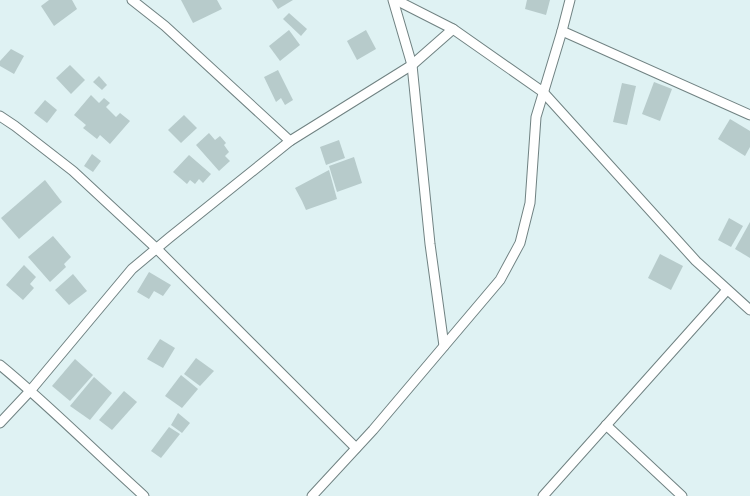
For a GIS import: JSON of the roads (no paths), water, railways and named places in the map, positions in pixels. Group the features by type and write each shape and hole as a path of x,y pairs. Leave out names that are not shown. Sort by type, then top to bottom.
{"street":[{"path":"132,0 165,26 290,142"},
{"path":"393,0 412,65 430,244 444,346"},
{"path":"396,0 453,29 543,92 696,261 750,310"},
{"path":"312,496 372,430 500,280 520,243 530,203 536,117 562,32 570,0"},
{"path":"0,423 30,391 132,269 290,142 412,65 453,29"},
{"path":"562,32 750,115"},
{"path":"0,116 73,172 157,248 356,448"},
{"path":"543,496 728,290"},
{"path":"0,365 144,496"},
{"path":"606,425 682,496"}]}
